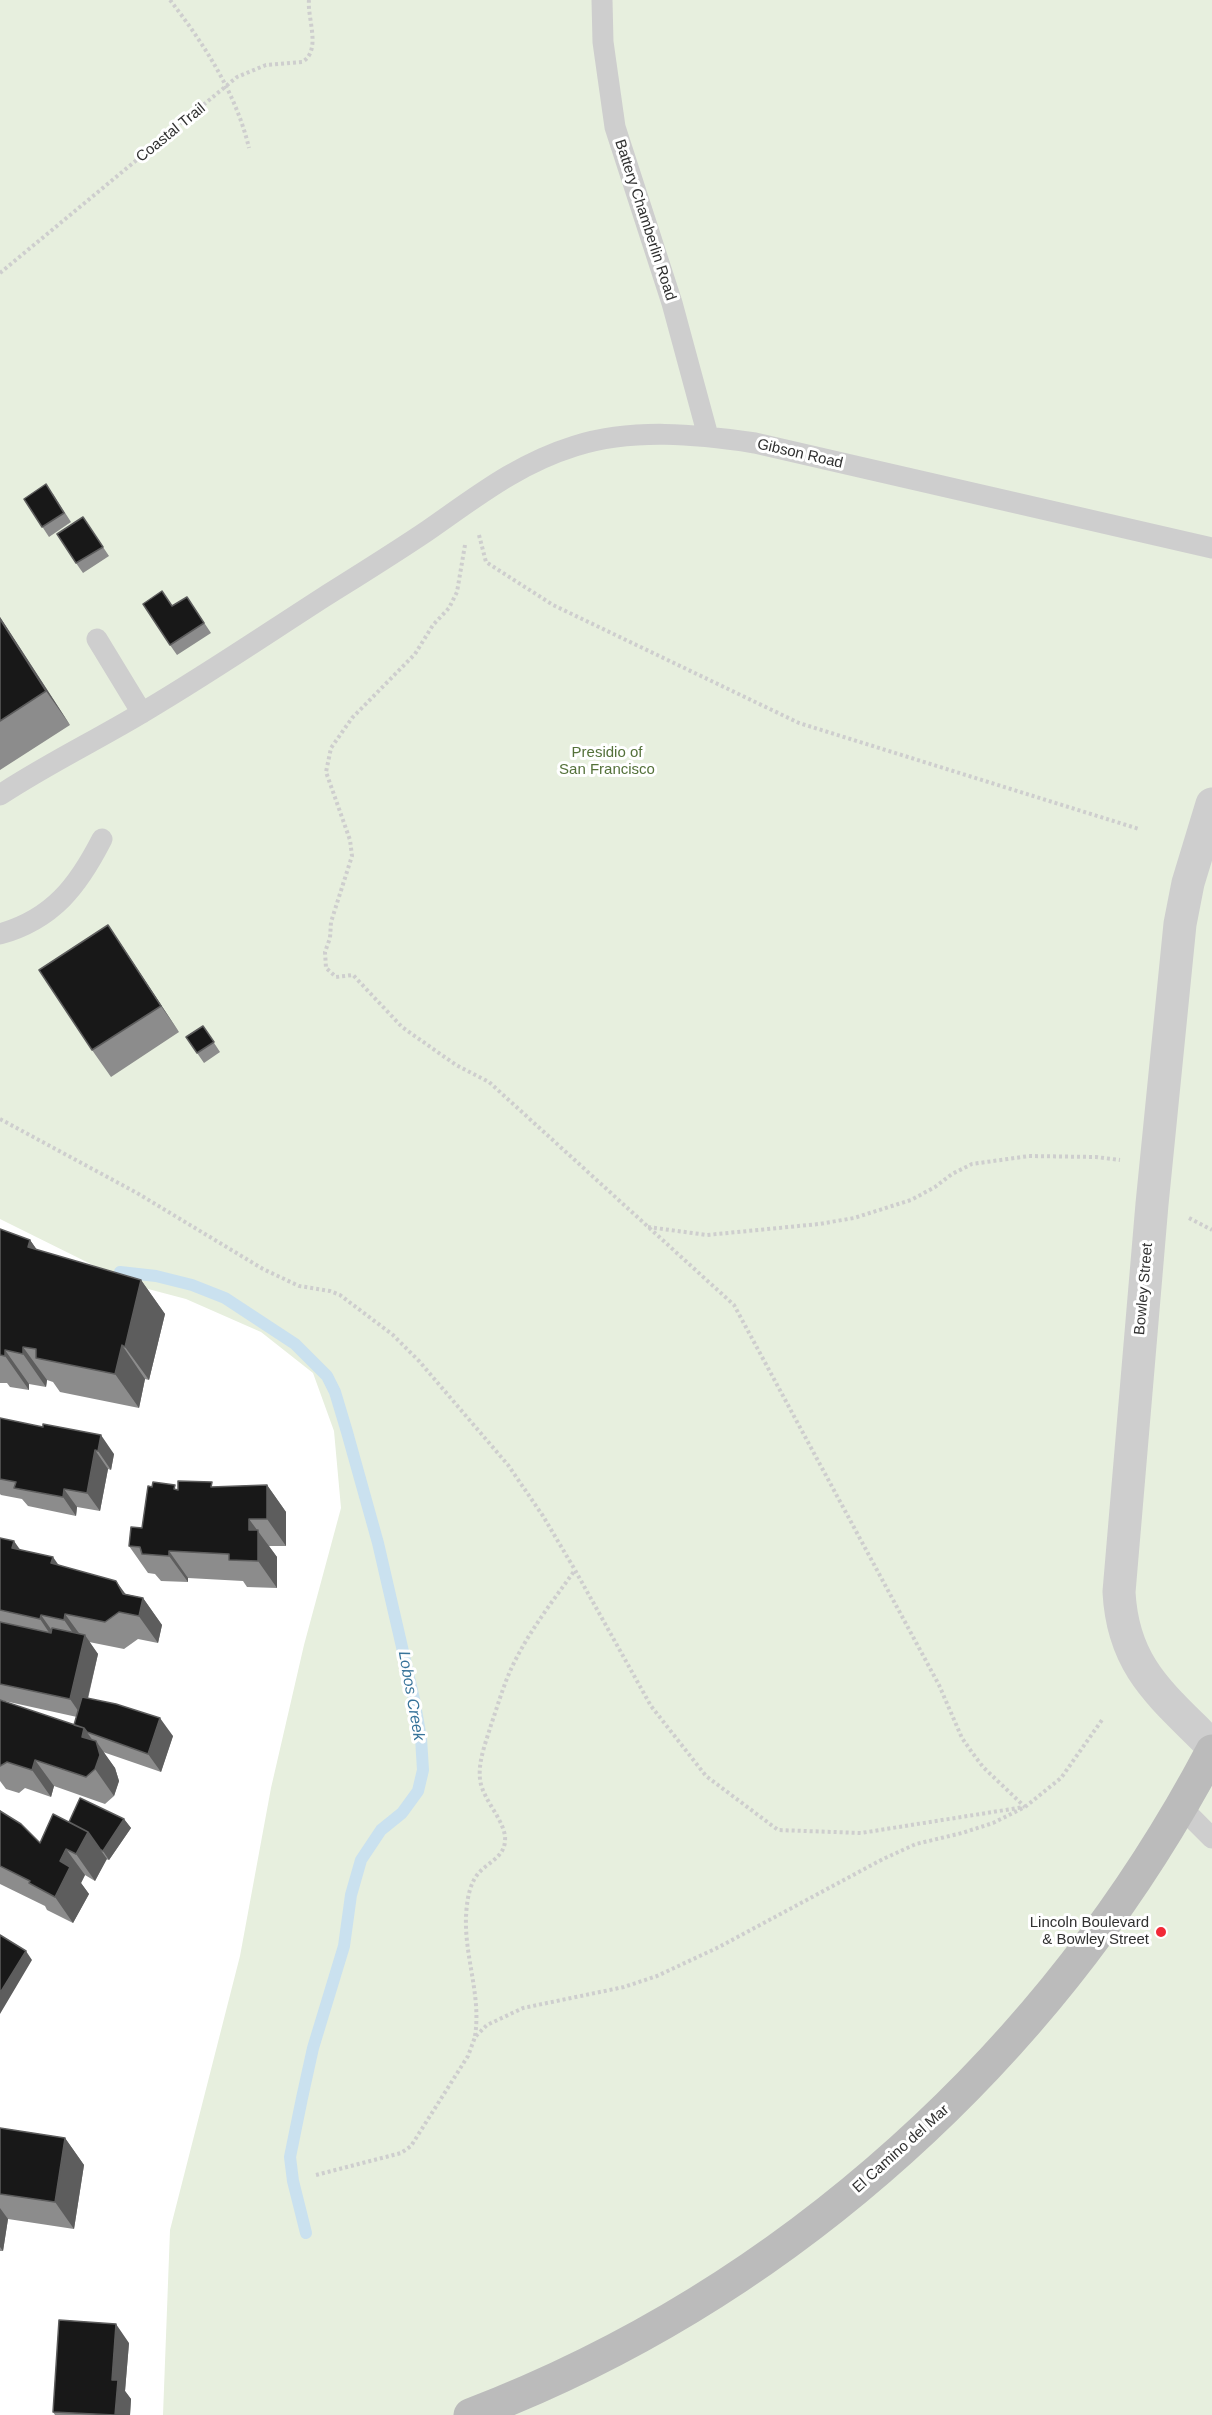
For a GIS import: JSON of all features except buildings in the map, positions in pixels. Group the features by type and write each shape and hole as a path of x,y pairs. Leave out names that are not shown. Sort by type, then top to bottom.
{"main road":[{"name":"El Camino del Mar","path":"470,2415 572,2370 682,2311 808,2227 880,2169 948,2108 1013,2040 1135,1879 1181,1807 1212,1751"}],"street":[{"name":"Bowley Street","path":"1212,804 1188,883 1180,924 1120,1570 1120,1614 1129,1646 1146,1676 1212,1746"}],"lane":[{"name":"Battery Chamberlin Road","path":"602,0 605,62 615,127 672,303 708,436"},
{"name":"Gibson Road","path":"0,795 81,746 142,713 407,544 470,499 522,467 576,446 641,434 708,436 755,443 1212,548"},
{"path":"97,639 142,713"},
{"path":"0,934 41,916 60,902 87,867 102,839"},
{"path":"1181,1807 1212,1838"}],"path":[{"path":"170,0 203,47 226,86 240,118 249,148"},
{"name":"Coastal Trail","path":"0,273 226,86 252,70 266,65 302,62 307,59 312,48 313,35 309,0"},
{"path":"470,499 486,562 554,605 799,723 1138,829"},
{"path":"470,499 463,566 457,592 449,608 433,625 415,654 352,718 331,748 326,772 350,840 352,856 336,903 324,959 331,974 336,977 353,975 402,1027 428,1047 489,1082 734,1305 939,1685 962,1738 983,1767 1025,1807"},
{"path":"0,1119 128,1187 263,1269 299,1286 330,1291 369,1316 393,1335 419,1361 508,1465 543,1516 658,1715 706,1776 778,1830 861,1833 1025,1807"},
{"path":"647,1227 706,1235 781,1229 854,1218 912,1200 972,1164 997,1159 1029,1156 1096,1157 1156,1165"},
{"path":"316,2175 401,2153 411,2146 468,2056 475,2037 478,2018 467,1949 467,1904 476,1876 496,1859 505,1843 505,1832 481,1787 479,1777 482,1757 503,1688 516,1658 575,1570"},
{"path":"475,2037 487,2025 523,2008 624,1987 657,1976 719,1947 883,1859 916,1844 962,1833 993,1822 1025,1807 1061,1778 1102,1720"}],"green space":[{"name":"Presidio of San Francisco","path":"0,0 1212,0 1212,2415 163,2415 170,2230 240,1956 271,1788 304,1645 341,1508 334,1431 313,1373 261,1332 186,1299 133,1285 0,1219"}],"waterway":[{"name":"Lobos Creek","path":"120,1272 156,1276 192,1285 225,1298 295,1344 327,1376 335,1392 378,1543 414,1699 421,1738 423,1770 418,1791 402,1813 381,1830 361,1860 351,1895 344,1946 313,2048 290,2157 293,2181 306,2233"}],"place":[{"name":"Lincoln Boulevard & Bowley Street","path":"1161,1932"}]}
